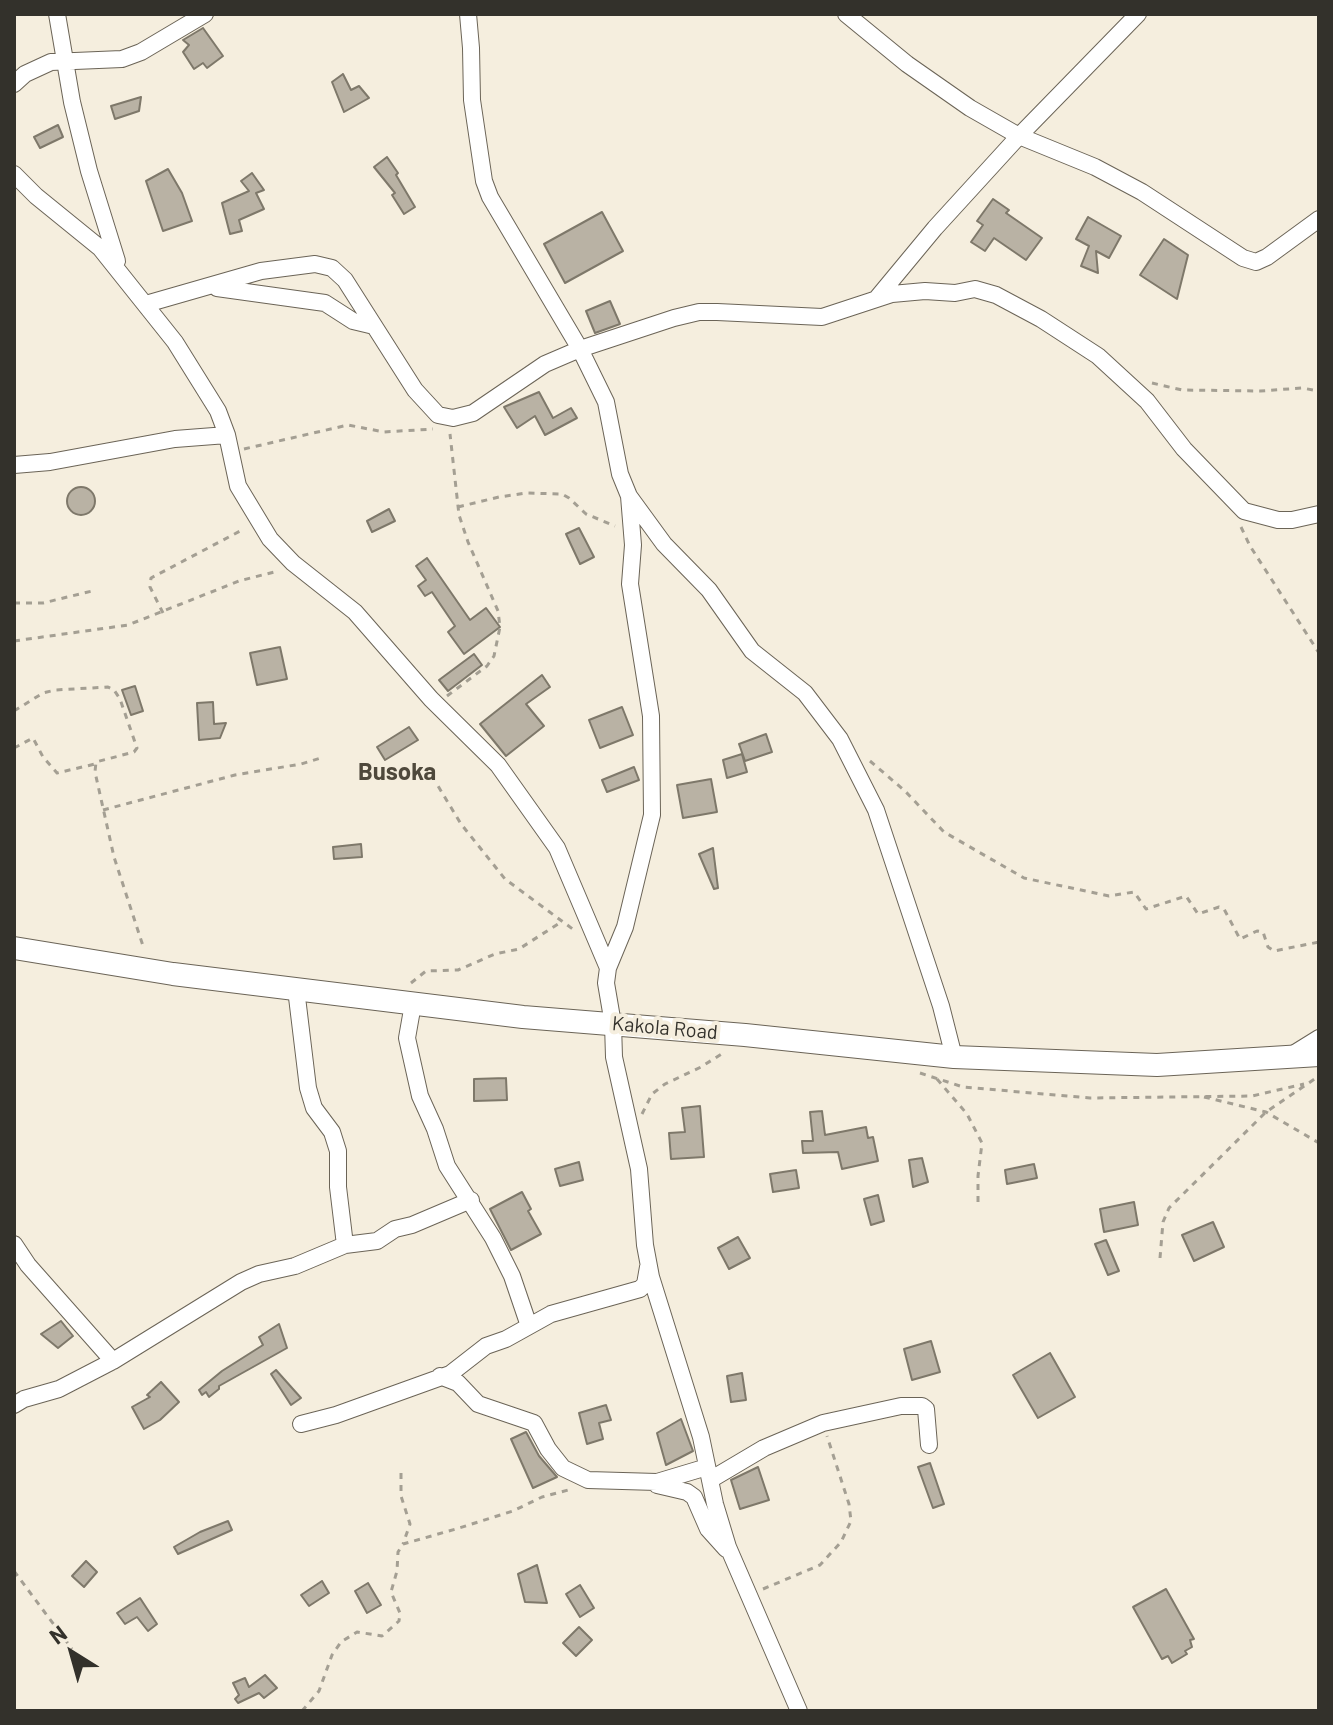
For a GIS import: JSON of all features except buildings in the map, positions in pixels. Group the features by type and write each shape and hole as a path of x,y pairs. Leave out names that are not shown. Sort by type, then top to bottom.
{"main road":[{"name":"Kakola Road","path":"14,948 158,972 523,1017 749,1035 954,1057 1157,1065 1319,1055"}],"street":[{"path":"57,14 69,93 120,270"},
{"path":"14,84 39,66 65,60 122,59 141,52 205,14"},
{"path":"468,14 472,100 487,189 580,349 606,402 620,474 629,496 664,544 709,590 752,651 805,693 840,739 876,810 941,1006 954,1057"},
{"path":"846,14 907,64 957,99 1019,136 1095,167 1142,192 1251,261 1267,257 1319,219"},
{"path":"877,298 935,228 1019,136 1138,14"},
{"path":"14,174 36,196 85,234 120,270 209,393 228,442 238,486 270,539 298,567 355,612 436,704 498,765 548,833 569,873 608,968"},
{"path":"146,304 261,271 315,264 332,268 340,274 415,390 438,415 453,418 473,413 545,364 580,349 699,312 822,317 877,298 903,293 925,291 948,294 975,289 996,295 1041,319 1098,356 1147,401 1184,449 1244,511 1278,520 1319,514"},
{"path":"207,286 325,303 353,321 374,326"},
{"path":"14,465 50,462 175,439 228,442"},
{"path":"629,496 633,534 630,584 651,716 652,815 625,927 608,968 606,983 613,1024 614,1057 634,1140 648,1265 701,1437 715,1504 731,1554 799,1711"},
{"path":"296,989 308,1088 314,1108 332,1132 338,1151 338,1187 345,1245"},
{"path":"413,1004 407,1038 420,1096 447,1166 471,1200 512,1276 529,1326"},
{"path":"1288,1057 1319,1038"},
{"path":"14,1405 24,1399 49,1394 113,1361 241,1282 259,1274 295,1266 345,1245 377,1241 395,1229 471,1200"},
{"path":"14,1244 28,1265 113,1361"},
{"path":"301,1424 336,1415 450,1374 486,1346 506,1339 551,1314 640,1289 645,1284 648,1265"},
{"path":"440,1376 458,1383 478,1404 534,1423 563,1468 588,1480 648,1483 709,1473 823,1423 901,1406 922,1406 927,1411 929,1445"},
{"path":"648,1483 687,1492 694,1497 708,1529 731,1554"}],"path":[{"path":"1150,382 1182,390 1302,388 1319,391"},
{"path":"436,704 487,666 494,656 500,627 498,611 468,542 458,507 449,426 473,413"},
{"path":"228,442 251,449 348,425 384,432 437,428"},
{"path":"458,507 513,495 562,494 586,514 633,534"},
{"path":"1237,519 1250,546 1319,653"},
{"path":"163,613 150,587 154,576 258,521"},
{"path":"14,641 128,625 239,581 298,567"},
{"path":"14,603 43,603 92,591"},
{"path":"14,711 43,693 112,688 120,699 137,748 131,753 57,773 43,757 33,738 14,748"},
{"path":"103,810 235,775 321,758"},
{"path":"869,760 905,791 944,832 1024,878 1109,896 1134,892 1146,909 1186,896 1198,914 1219,907 1224,909 1240,939 1257,931 1263,932 1268,947 1274,951 1319,942"},
{"path":"95,764 114,857 142,946 158,972"},
{"path":"432,776 461,824 505,879 561,922 598,945"},
{"path":"390,1001 426,971 458,970 495,954 519,949 561,922"},
{"path":"634,1140 652,1094 665,1084 717,1059 730,1046 749,1035"},
{"path":"918,1072 963,1087 1090,1098 1252,1096 1304,1084"},
{"path":"1160,1258 1163,1222 1169,1208 1266,1112 1319,1076"},
{"path":"937,1079 967,1114 982,1143 978,1206"},
{"path":"1197,1095 1266,1112 1319,1143"},
{"path":"749,1595 820,1565 841,1542 851,1521 849,1504 823,1423"},
{"path":"302,1711 319,1691 332,1655 341,1642 357,1632 382,1636 399,1621 400,1613 391,1592 398,1552 410,1524 401,1496 401,1473"},
{"path":"403,1544 513,1511 542,1497 604,1482"},
{"path":"14,1571 72,1649"}],"district":[{"name":"Busoka","path":"397,772"}]}
